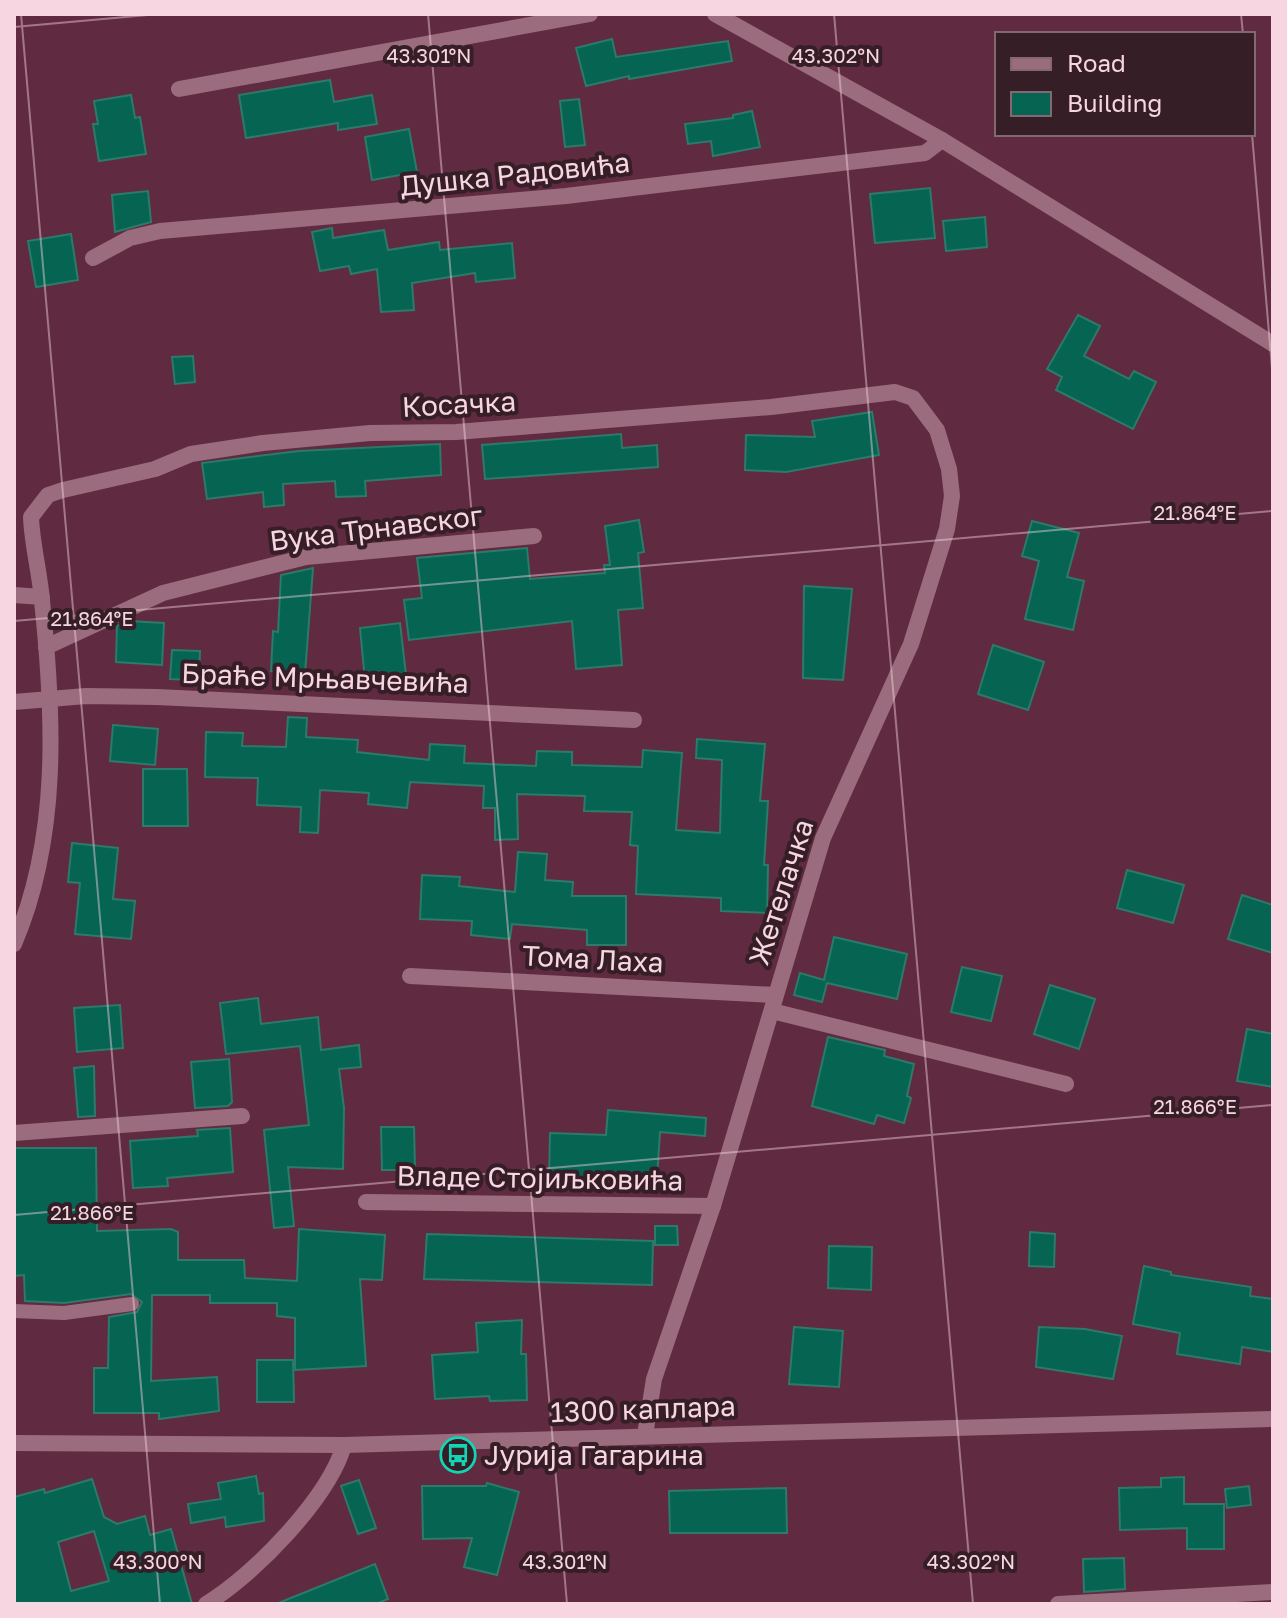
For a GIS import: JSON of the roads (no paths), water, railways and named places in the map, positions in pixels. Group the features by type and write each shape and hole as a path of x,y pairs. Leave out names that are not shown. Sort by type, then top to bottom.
{"street":[{"path":"179,89 590,14"},
{"path":"715,14 942,140 1273,344"},
{"name":"Душка Радовића","path":"93,258 130,238 160,231 459,207 709,181 925,153 942,140"},
{"name":"Косачка","path":"42,597 31,517 48,495 155,469 191,454 263,443 370,433 472,431 771,407 895,392"},
{"name":"Жетелачка","path":"645,1435 654,1379 713,1206 823,838 911,644 947,529 952,496 949,469 937,430 913,398 895,392"},
{"name":"Вука Трнавског","path":"46,647 163,593 306,557 534,536"},
{"path":"14,595 42,597 51,765 44,839 34,887 14,944"},
{"name":"Браће Мрњавчевића","path":"14,702 86,696 157,697 634,720"},
{"name":"Тома Лаха","path":"410,976 773,1003 1066,1084"},
{"path":"14,1133 242,1116"},
{"name":"Владе Стојиљковића","path":"366,1202 713,1206"},
{"name":"1300 каплара","path":"14,1443 344,1445 1273,1419"},
{"path":"206,1604 233,1587 277,1545 336,1466 344,1445"},
{"path":"1058,1604 1273,1592"}],"lane":[{"path":"14,1311 64,1313 132,1304"}],"place":[{"name":"Јурија Гагарина","path":"458,1455"}]}
